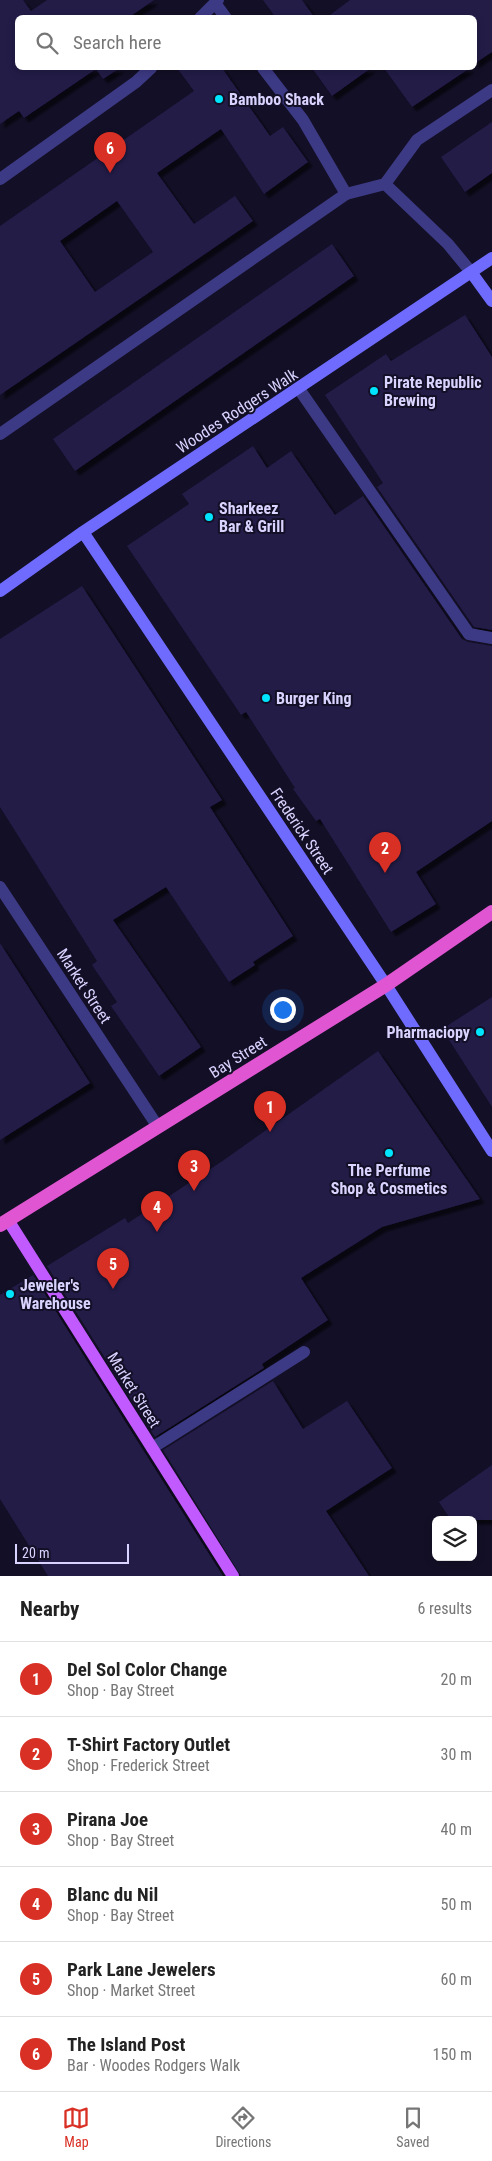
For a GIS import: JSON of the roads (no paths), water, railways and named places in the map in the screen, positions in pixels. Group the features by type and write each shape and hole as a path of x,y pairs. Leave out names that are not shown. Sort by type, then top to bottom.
{"highway":[{"name":"Bay Street","path":"4,1223 386,986 492,912"}],"main road":[{"name":"Woodes Rodgers Walk","path":"0,591 83,532 492,258"},
{"path":"471,272 492,301"},
{"name":"Frederick Street","path":"83,532 386,986 492,1151"},
{"name":"Market Street","path":"4,1223 152,1448 233,1576"}],"street":[{"path":"203,15 216,2 224,15"},
{"path":"0,179 136,82 149,70"},
{"path":"265,70 303,120 346,194"},
{"path":"0,434 346,194 385,184 416,140 492,90"},
{"path":"385,184 448,244 471,272"},
{"path":"299,389 469,634 492,638"},
{"name":"Market Street","path":"0,887 158,1127"},
{"path":"152,1448 304,1352"}],"place":[{"name":"Bamboo Shack","path":"219,99"},
{"name":"The Island Post","path":"110,173"},
{"name":"Pirate Republic Brewing","path":"374,391"},
{"name":"Sharkeez Bar & Grill","path":"209,517"},
{"name":"Burger King","path":"266,698"},
{"name":"T-Shirt Factory Outlet","path":"385,873"},
{"name":"Pharmaciopy","path":"480,1032"},
{"name":"Del Sol Color Change","path":"270,1132"},
{"name":"The Perfume Shop & Cosmetics","path":"389,1153"},
{"name":"Pirana Joe","path":"194,1191"},
{"name":"Blanc du Nil","path":"157,1232"},
{"name":"Park Lane Jewelers","path":"113,1289"},
{"name":"Jeweler's Warehouse","path":"10,1294"}]}
